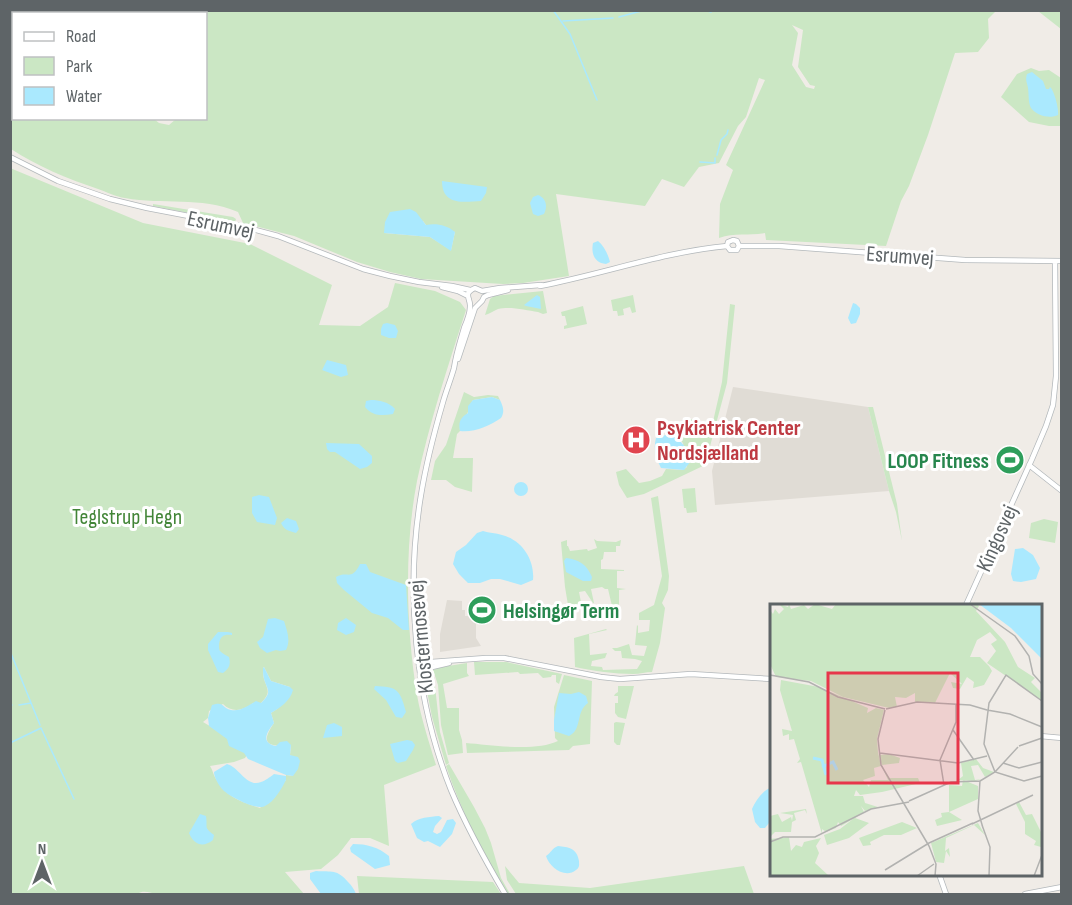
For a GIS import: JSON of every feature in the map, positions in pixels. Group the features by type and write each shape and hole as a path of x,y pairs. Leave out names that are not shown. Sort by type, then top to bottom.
{"main road":[{"name":"Esrumvej","path":"10,158 58,181 110,199 241,226 295,242 366,270 470,290"},
{"path":"733,240 738,242 739,246 734,251 728,246 728,242 733,240"},
{"path":"483,294 500,288 541,285 582,278 683,251 728,246"},
{"name":"Esrumvej","path":"739,246 779,246 965,260 1062,261"},
{"name":"Kingosvej","path":"966,604 1046,426 1053,405 1056,342 1054,261"},
{"name":"Esrumvej","path":"434,284 468,296"},
{"path":"476,288 483,294 482,302 474,304 470,302 468,296 470,290 476,288"},
{"name":"Klostermosevej","path":"454,367 469,315 470,302"},
{"name":"Klostermosevej","path":"478,304 454,367 426,465 417,518 413,595 419,661 428,713 440,758 465,821 505,894"},
{"path":"1029,465 1062,491"},
{"path":"419,661 504,658 620,679 692,674 770,679"},
{"path":"421,672 458,660"},
{"path":"1042,736 1062,738"},
{"path":"940,875 946,894"},
{"path":"1025,894 1062,887"}],"shaded area":[{"path":"733,387 868,407 889,491 715,505 712,471"},
{"path":"447,600 462,601 465,616 476,616 476,638 481,646 440,652 440,634"}],"green space":[{"path":"11,11 996,11 988,19 989,38 978,52 955,53 928,135 901,201 886,246 766,240 765,233 719,238 720,204 733,170 726,165 765,80 759,78 746,117 738,126 719,163 699,167 684,187 662,179 645,206 556,194 569,276 523,283 421,279 390,272 357,262 294,236 243,223 238,212 224,207 196,202 139,200 115,196 53,172 11,149 10,113 12,120 155,120 169,125 175,120 207,120 207,12 12,12 12,103 10,102","holes":["792,25 803,30 798,67 810,85 815,86 814,89 806,87 792,65 798,33","423,221 426,225 455,232 451,250 430,237 384,233"]},
{"path":"1038,11 1061,11 1061,29"},
{"path":"1031,68 1039,71 1049,70 1061,78 1061,126 1029,122 1001,97 1017,74"},
{"name":"Teglstrup Hegn","path":"10,168 143,223 250,244 332,285 319,325 360,326 388,307 395,283 435,291 460,302 466,310 439,395 422,459 413,507 408,560 413,669 421,712 436,765 384,785 389,846 370,838 351,838 338,855 321,869 285,872 304,894 156,894 144,892 137,894 11,894","holes":["264,667 271,681 290,687 277,709 271,713 274,723 267,740 272,745 291,745 293,776 286,775 286,780 260,808 240,801 224,790 210,766 245,758 250,750 203,722 208,718 209,711 223,704 230,709 238,710 253,703 261,703 268,691 263,677"]},
{"path":"153,204 236,219 235,222 153,206"},
{"path":"543,291 547,313 508,308 498,309 485,315 490,299 494,296"},
{"path":"633,295 636,312 632,313 630,307 623,309 624,315 618,316 617,311 613,311 611,300"},
{"path":"730,304 735,305 727,383 705,465 644,494 627,498 619,485 616,472 626,469 639,483 662,476 666,469 683,470 687,467 683,443 676,436 687,418 712,426 722,382"},
{"path":"583,306 587,324 564,329 567,325 565,316 562,316 561,312"},
{"path":"464,392 474,397 498,396 500,400 492,397 473,400 457,434 453,458 473,458 472,492 455,487 446,480 431,480 435,461 446,445"},
{"path":"868,407 873,407 897,504 902,541 896,512"},
{"path":"695,488 697,512 687,513 684,508 682,489"},
{"path":"658,496 669,576 668,590 662,603 665,608 660,643 652,672 619,673 575,667 574,638 606,629 589,634 590,655 607,653 605,658 592,661 591,666 602,667 603,670 637,669 642,661 622,658 621,651 615,651 612,648 629,644 632,655 644,656 647,646 635,645 637,625 638,633 649,631 650,620 639,620 639,613 654,605 662,576 651,498"},
{"path":"1044,519 1058,522 1055,543 1029,538 1031,523"},
{"path":"594,539 616,542 621,540 620,546 616,546 616,552 604,552 601,569 624,570 617,571 617,588 626,589 619,590 619,606 612,606 608,589 602,587 591,589 594,603 585,591 579,592 582,607 569,611 561,542 567,540 570,551 587,549 588,551 597,548"},
{"path":"474,662 506,662 562,674 559,684 556,682 556,675 543,678 538,673 475,675"},
{"path":"467,663 469,676 443,684 447,708 459,708 459,730 463,753 448,755 441,725 438,685 433,670"},
{"path":"431,671 440,732 449,763 446,765 432,717 424,676"},
{"path":"564,675 592,681 590,744 573,746 569,750 467,753 466,743 526,747 558,741 555,738 554,707"},
{"path":"618,686 634,686 626,719 618,717 615,713 618,696 614,696 618,692"},
{"path":"614,723 625,723 620,745 614,742"},
{"path":"449,764 485,828 501,878 510,894 473,832 446,766"},
{"path":"505,866 519,883 590,888 744,866 754,894 516,894 507,880"},
{"path":"357,876 493,882 501,894 359,894"}],"water":[{"path":"1032,72 1043,81 1046,89 1050,87 1052,89 1058,115 1044,116 1031,108 1026,78 1027,74"},
{"path":"442,181 487,187 486,193 481,201 455,201 446,195"},
{"path":"538,195 543,198 546,205 544,214 538,216 533,214 530,203 533,197"},
{"path":"410,209 416,212 426,225 441,225 455,232 451,251 430,237 384,233 385,222 390,212"},
{"path":"598,241 609,259 610,262 606,264 596,260 593,254 593,243"},
{"path":"537,295 540,297 541,309 524,305"},
{"path":"853,303 860,308 860,314 856,323 851,324 848,318"},
{"path":"383,324 395,325 398,331 396,338 381,335"},
{"path":"327,360 346,365 348,375 341,377 322,370"},
{"path":"492,397 501,402 503,411 501,418 481,428 460,431 461,420 468,413 468,406 473,400"},
{"path":"371,400 390,405 395,409 393,414 374,414 365,407 366,401"},
{"path":"669,434 681,442 688,453 690,462 684,470 661,468 658,461 655,450 656,438"},
{"path":"326,443 359,444 372,456 372,463 360,469 335,452 330,452"},
{"path":"521,482 526,484 528,489 526,494 521,496 516,494 514,489 516,484"},
{"path":"259,495 269,497 277,518 275,525 257,522 252,513 252,497"},
{"path":"287,518 296,521 299,529 296,533 287,530 282,525 281,523"},
{"path":"483,531 500,534 516,541 529,558 533,580 521,585 500,579 468,583 453,564 456,552 477,533"},
{"path":"1023,548 1033,555 1040,568 1036,579 1013,581 1011,574 1015,549"},
{"path":"566,558 579,561 585,566 592,577 591,581 583,581 566,572 564,561"},
{"path":"360,564 366,564 370,572 406,585 409,630 403,630 388,618 372,613 337,583 336,577 354,573"},
{"path":"275,618 284,621 288,643 286,650 267,653 260,648 257,642 263,637 268,619"},
{"path":"346,618 356,625 354,632 346,635 337,630 338,623"},
{"path":"218,632 232,633 232,635 223,636 220,642 220,651 230,660 227,670 223,673 218,672 208,650 208,644"},
{"path":"264,667 271,681 293,690 287,701 271,713 274,723 266,740 276,746 280,742 287,741 291,745 290,755 298,757 300,761 293,776 248,759 244,753 229,746 227,739 209,726 208,718 212,705 221,704 228,709 238,710 256,701 261,703 268,691 263,676"},
{"path":"375,686 388,687 399,694 406,712 402,718 396,717 386,700 374,689"},
{"path":"579,692 586,696 588,703 582,711 576,729 569,736 554,731 559,693"},
{"path":"334,723 342,727 342,736 323,738 327,725"},
{"path":"412,741 415,745 406,761 398,763 395,761 390,744"},
{"path":"227,764 251,782 263,781 274,774 286,776 286,780 272,801 265,806 256,806 230,795 219,785 214,772"},
{"path":"770,788 770,822 765,828 760,828 755,822 752,809"},
{"path":"200,814 206,816 207,828 214,835 213,840 206,844 196,843 189,833"},
{"path":"428,817 442,818 433,832 437,834 441,832 447,820 453,819 456,823 452,834 440,847 417,838 411,824"},
{"path":"353,844 368,845 381,850 389,856 390,865 375,869 351,852 350,848"},
{"path":"558,846 569,848 576,853 579,865 576,870 562,872 550,864 546,856"},
{"path":"334,872 341,875 356,894 321,894 310,879 310,873"}],"waterway":[{"path":"553,10 570,34 597,100"},
{"path":"619,17 645,10"},
{"path":"704,10 711,12"},
{"path":"563,21 613,18"},
{"path":"717,155 721,140 728,130"},
{"path":"700,162 715,163 715,158"},
{"path":"10,651 40,725"},
{"path":"19,705 31,703"},
{"path":"10,743 41,728 74,799"}],"place":[{"name":"Psykiatrisk Center Nordsjælland","path":"636,440"},
{"name":"LOOP Fitness","path":"1010,460"},
{"name":"Helsingør Term","path":"482,610"}]}
